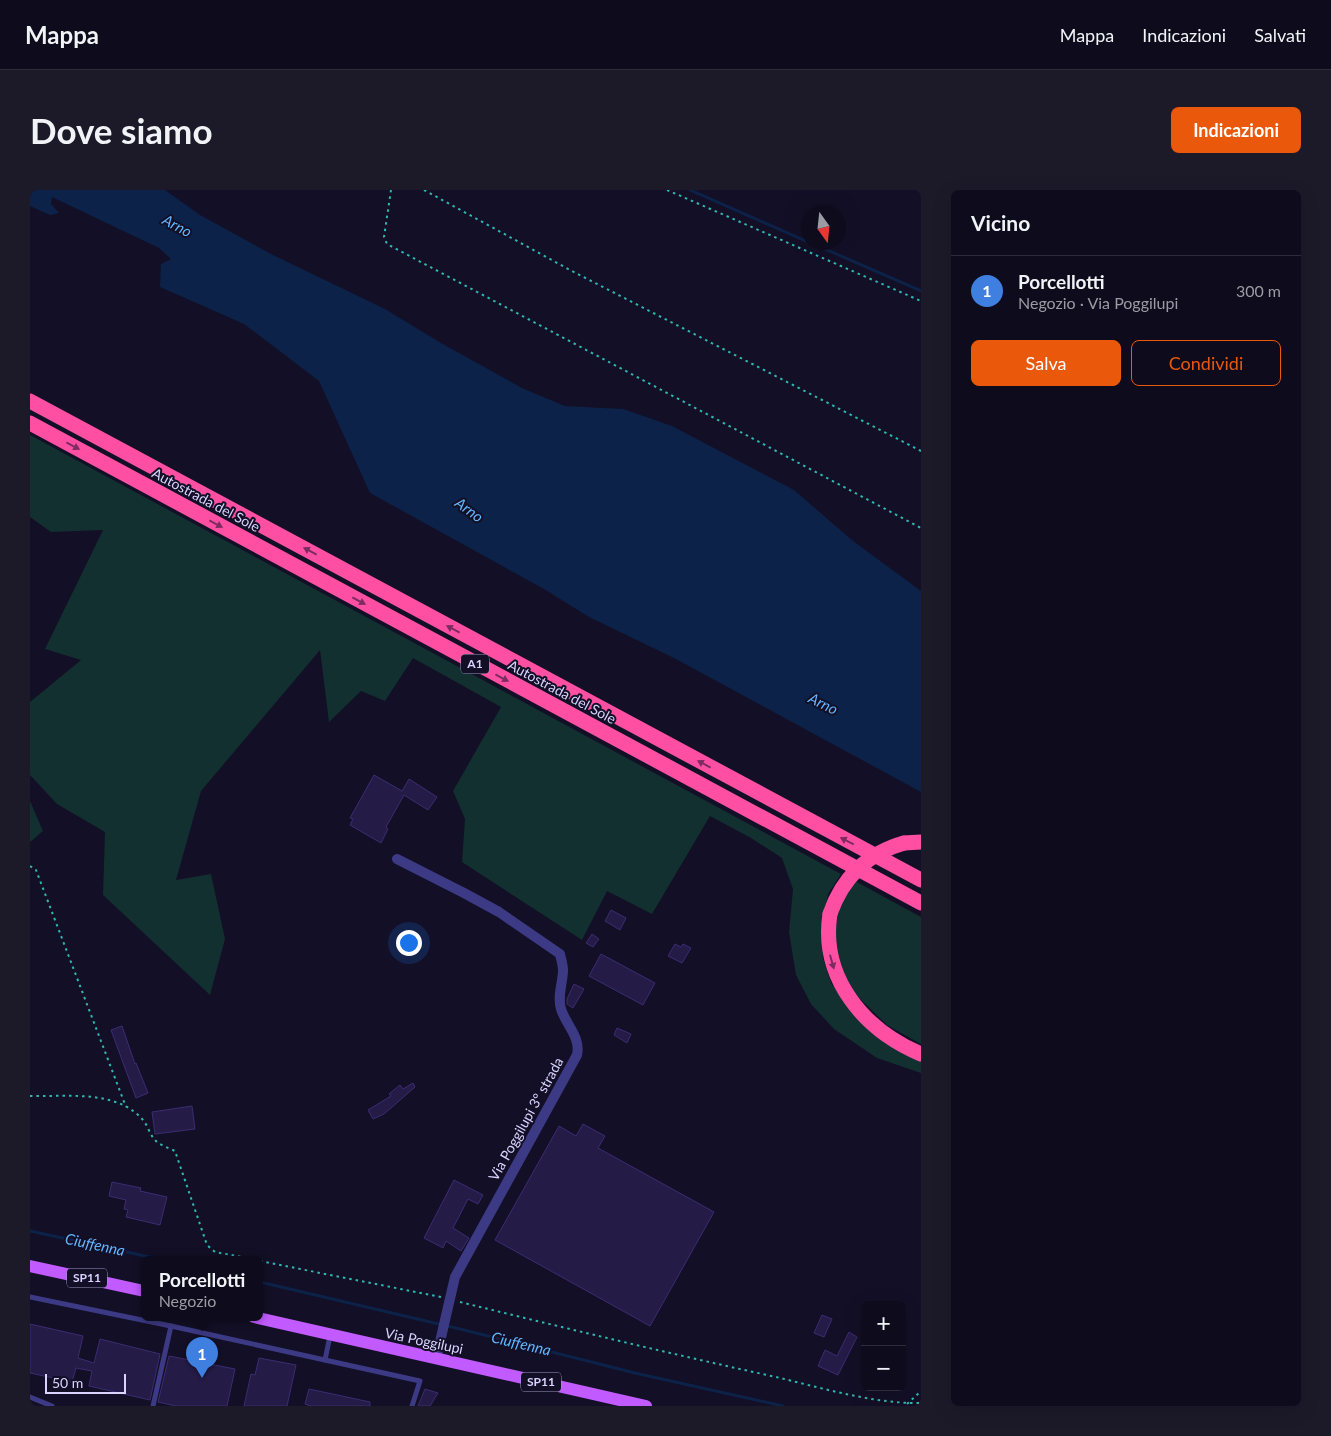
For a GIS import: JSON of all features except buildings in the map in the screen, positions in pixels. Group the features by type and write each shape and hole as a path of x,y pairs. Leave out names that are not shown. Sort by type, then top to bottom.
{"highway":[{"name":"Autostrada del Sole","path":"30,401 778,805 921,880"},
{"name":"Autostrada del Sole","path":"30,423 921,903"},
{"path":"921,842 904,844 880,852 859,867 843,886 837,897 830,914 828,931 830,956 837,977 847,995 867,1018 887,1034 921,1054"},
{"path":"886,861 921,874"}],"main road":[{"name":"SP11","path":"30,1266 141,1290"},
{"name":"Via Poggilupi","path":"263,1319 330,1335 437,1353 646,1406"}],"street":[{"name":"Via Poggilupi 3° strada","path":"397,859 464,892 499,912 560,954 564,967 560,1002 561,1010 579,1047 577,1055 455,1277 437,1353"}],"lane":[{"path":"30,1297 141,1320"},
{"path":"147,1321 420,1381 412,1406"},
{"path":"153,1406 171,1326"},
{"path":"325,1360 330,1335"},
{"path":"30,1397 52,1406"}],"path":[{"path":"391,190 384,237 387,244 921,528"},
{"path":"424,190 579,274 921,451"},
{"path":"668,190 921,301"},
{"path":"30,866 36,870 126,1107"},
{"path":"30,1096 95,1097 113,1101 126,1107 144,1120 155,1141 175,1151 208,1245 215,1252 237,1256"},
{"path":"263,1261 869,1398 906,1404 921,1403"},
{"path":"906,1404 921,1391"}],"green space":[{"path":"30,435 841,874 828,894 822,925 823,958 831,983 849,1008 921,1059 921,1073 877,1058 834,1029 811,1004 796,975 789,932 793,889 782,858 751,838 710,816 652,914 607,891 582,940 462,862 465,819 453,791 501,707 413,658 385,701 361,691 329,722 320,650 201,791 176,880 211,874 225,939 210,995 103,895 105,832 57,804 30,775 30,702 81,660 45,649 103,530 51,532 30,517"},
{"path":"30,801 43,831 30,842"},
{"path":"855,881 921,917 921,1044 887,1025 853,992 840,969 836,949 836,922 842,901"}],"water":[{"name":"Arno","path":"30,190 165,190 200,215 271,254 385,309 522,388 565,406 623,409 672,426 794,490 853,541 921,591 921,792 674,658 589,617 544,589 370,493 319,381 244,324 160,287 161,264 171,259 159,248 52,197 51,204 59,213 50,215 30,206"}],"waterway":[{"path":"690,190 801,239"},
{"path":"827,250 921,291"},
{"name":"Ciuffenna","path":"30,1231 145,1256"},
{"name":"Ciuffenna","path":"263,1283 635,1373 783,1406"}],"place":[{"name":"Porcellotti","path":"202,1378"}]}
